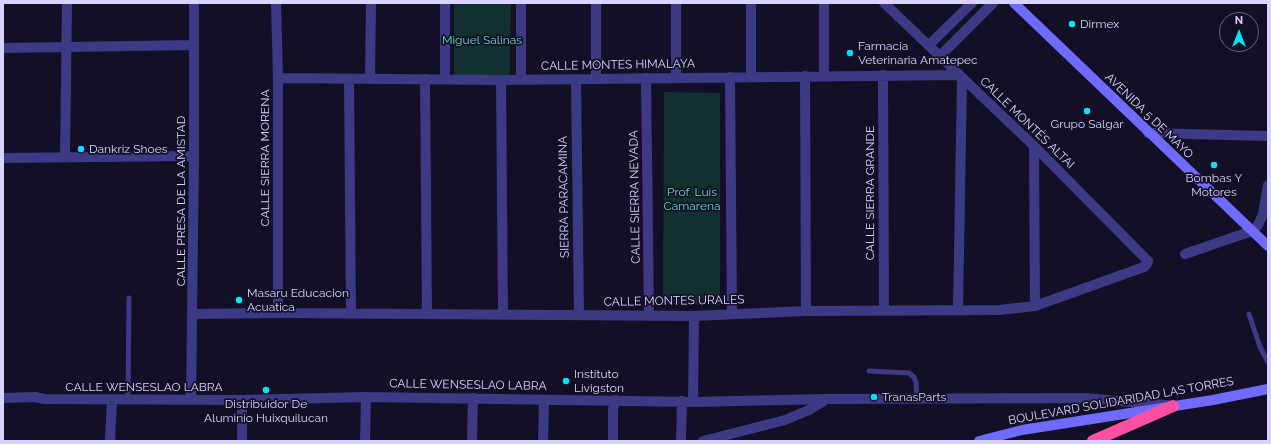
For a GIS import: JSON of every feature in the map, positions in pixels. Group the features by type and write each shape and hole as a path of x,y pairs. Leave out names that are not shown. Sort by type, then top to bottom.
{"highway":[{"path":"1093,441 1173,406"}],"main road":[{"name":"AVENIDA 5 DE MAYO","path":"1014,3 1148,133 1268,246"},
{"name":"BOULEVARD SOLIDARIDAD LAS TORRES","path":"979,441 1022,430 1213,400 1268,389"}],"street":[{"path":"65,157 67,3"},
{"name":"CALLE PRESA DE LA AMISTAD","path":"191,400 194,3"},
{"name":"CALLE SIERRA MORENA","path":"276,3 278,78 278,313"},
{"path":"370,79 371,3"},
{"path":"445,3 445,79"},
{"path":"521,3 521,80"},
{"path":"596,3 596,79"},
{"path":"676,3 676,77"},
{"path":"751,3 751,77"},
{"path":"824,3 824,76"},
{"name":"CALLE MONTÉS ALTAI","path":"884,3 1034,146 1148,261 1147,264"},
{"path":"929,45 972,3"},
{"path":"940,56 993,3"},
{"path":"3,48 194,45"},
{"path":"805,76 806,311"},
{"name":"CALLE MONTES HIMALAYA","path":"278,78 521,80 805,76 960,77"},
{"name":"CALLE SIERRA GRANDE","path":"883,76 884,311"},
{"path":"730,77 732,314"},
{"path":"958,310 960,77"},
{"name":"CALLE SIERRA NEVADA","path":"646,78 649,316"},
{"path":"349,79 351,314"},
{"path":"425,79 427,314"},
{"name":"SIERRA PARACAMINA","path":"576,79 579,315"},
{"path":"501,80 503,315"},
{"path":"1148,133 1268,136"},
{"path":"1034,146 1035,306"},
{"path":"3,158 194,156"},
{"path":"1185,254 1252,230 1258,224 1263,214 1268,185"},
{"name":"CALLE MONTES URALES","path":"192,314 278,313 694,316 806,311 999,310 1035,306 1144,267 1147,264"},
{"path":"693,402 694,316"},
{"name":"CALLE WENSESLAO LABRA","path":"3,398 35,397 44,399 242,400 366,397 693,402 825,399 1084,398 1173,406"},
{"path":"365,441 366,397"},
{"path":"472,441 473,398"},
{"path":"110,441 112,399"},
{"path":"702,441 785,420 809,410 825,399"},
{"path":"242,400 242,441"},
{"path":"544,400 544,441"},
{"path":"613,441 613,409 615,400"},
{"path":"681,441 682,401"}],"lane":[{"path":"128,399 129,298"},
{"path":"1249,314 1260,347 1268,362"},
{"path":"869,371 909,374 914,377 917,399"}],"green space":[{"name":"Miguel Salinas","path":"454,3 511,3 510,77 454,77"},
{"name":"Prof. Luis Camarena","path":"664,92 720,93 720,305 663,304"}],"place":[{"name":"Dirmex","path":"1072,24"},
{"name":"Farmacia Veterinaria Amatepec","path":"850,53"},
{"name":"Grupo Salgar","path":"1087,111"},
{"name":"Dankriz Shoes","path":"81,149"},
{"name":"Bombas Y Motores","path":"1214,165"},
{"name":"Masaru Educacion Acuatica","path":"239,300"},
{"name":"Instituto Livigston","path":"566,381"},
{"name":"Distribuidor De Aluminio Huixquilucan","path":"266,390"},
{"name":"TranasParts","path":"874,397"}]}
